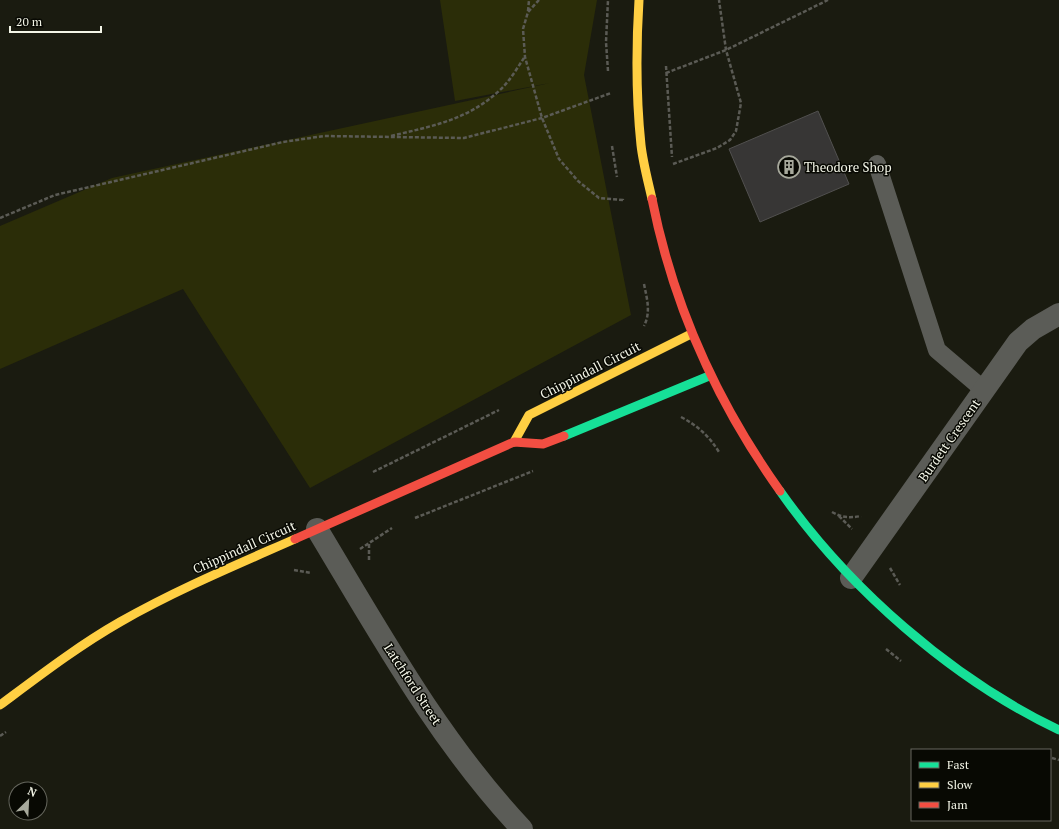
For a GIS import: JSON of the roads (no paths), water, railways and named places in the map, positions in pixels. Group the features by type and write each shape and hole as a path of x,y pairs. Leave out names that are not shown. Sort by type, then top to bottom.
{"street":[{"path":"638,0 638,99 641,145 661,243 691,334 709,376 738,430 771,482 808,532 851,578 911,635 979,684 1059,730"},
{"name":"Burdett Crescent","path":"851,578 1018,342 1033,328 1059,314"},
{"name":"Chippindall Circuit","path":"514,442 529,415 691,334"},
{"name":"Chippindall Circuit","path":"0,705 43,673 118,622 199,581 514,442 543,444 709,376"},
{"name":"Latchford Street","path":"316,529 426,707 502,807 522,829"}],"lane":[{"path":"877,164 937,350 984,390"}],"place":[{"name":"Theodore Shop","path":"789,167"}]}
